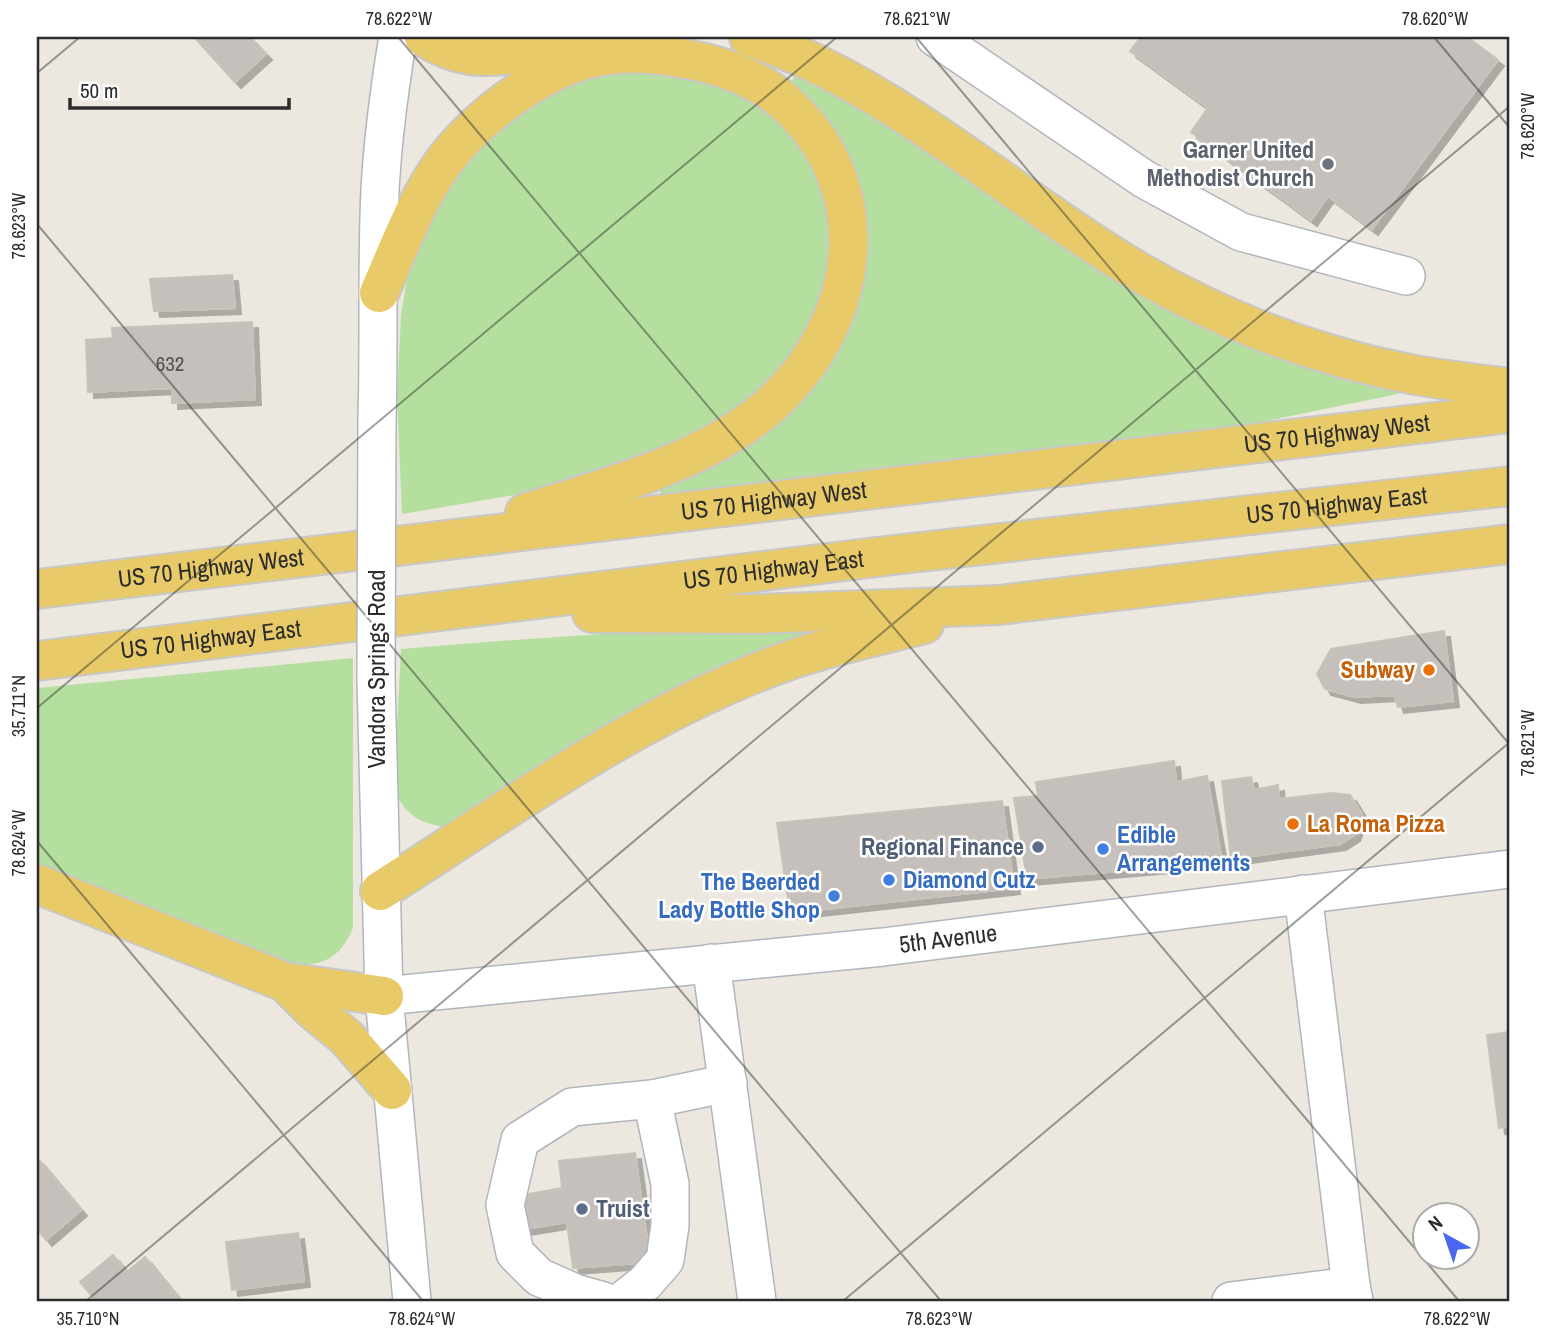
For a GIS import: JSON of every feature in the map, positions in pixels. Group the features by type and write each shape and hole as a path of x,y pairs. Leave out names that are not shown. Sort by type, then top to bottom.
{"main road":[{"path":"424,37 441,48 465,55 492,58 549,52 600,56 640,53 682,58 723,68 757,83 790,107 818,139 836,176 848,217 849,258 842,297 830,329 784,391 755,418 725,438 653,472 432,541"},
{"path":"749,37 797,56 911,119 1054,219 1118,260 1191,300 1265,333 1342,358 1411,374 1510,388"},
{"path":"379,293 417,206 437,171 464,137 498,106 530,84 600,56"},
{"name":"US 70 Highway West","path":"37,589 1510,413"},
{"name":"US 70 Highway East","path":"37,661 879,557 1510,485"},
{"path":"441,611 758,614 999,605 1510,544"},
{"path":"380,891 590,757 709,694 775,666 835,646 999,605"},
{"path":"37,884 285,982 384,996"},
{"path":"285,982 314,1011 346,1037 392,1090"}],"street":[{"name":"Vandora Springs Road","path":"398,37 390,83 379,218 376,678 384,996 412,1301"},
{"path":"935,37 1144,179 1241,232 1406,276"},
{"name":"5th Avenue","path":"384,996 883,947 1510,869"},
{"path":"1231,1301 1352,1294 1303,894"},
{"path":"711,964 757,1301"},
{"path":"603,1301 575,1293 539,1277 515,1253 505,1205 520,1140 572,1107 652,1099 728,1083"},
{"path":"622,1301 645,1283 665,1260 670,1225 670,1184 652,1099"}],"green space":[{"path":"648,67 730,84 792,131 828,190 833,280 781,377 713,428 577,481 515,495 402,514 397,396 401,315 410,262 468,150 566,80"},
{"path":"799,68 953,160 1412,391 1262,422 661,497 659,483 693,469 860,286 788,88"},
{"path":"849,624 445,827 427,823 412,815 397,795 394,786 401,649 625,633"},
{"path":"353,658 353,928 347,941 331,957 301,965 276,962 37,868 37,688"}],"building":[{"path":"194,37 250,37 266,54 235,82"},
{"name":"Garner United Methodist Church","path":"1141,37 1467,37 1498,60 1372,229 1328,196 1311,220 1191,132 1208,108 1130,51"},
{"path":"232,275 235,308 154,311 150,279"},
{"path":"252,322 255,399 172,403 172,388 88,392 86,340 113,338 112,328"},
{"path":"1444,631 1453,701 1398,707 1394,695 1355,697 1325,689 1317,674 1331,649"},
{"path":"1174,761 1176,782 1207,776 1222,862 1027,879 1014,798 1038,796 1036,782"},
{"name":"La Roma Pizza","path":"1251,777 1254,790 1278,785 1279,799 1331,793 1350,795 1362,814 1354,835 1340,844 1231,859 1222,781"},
{"path":"1002,801 1014,888 790,913 777,823"},
{"path":"1510,1032 1510,1126 1499,1128 1487,1035"},
{"name":"Truist","path":"635,1153 650,1262 573,1268 567,1222 524,1229 518,1196 562,1188 559,1161"},
{"path":"38,1159 81,1210 46,1240 37,1229"},
{"path":"298,1233 304,1281 232,1290 226,1242"},
{"path":"113,1255 127,1272 145,1257 181,1301 96,1301 80,1282"}],"place":[{"name":"Garner United Methodist Church","path":"1328,164"},
{"name":"Subway","path":"1429,670"},
{"name":"La Roma Pizza","path":"1293,824"},
{"name":"Regional Finance","path":"1038,847"},
{"name":"Edible Arrangements","path":"1103,849"},
{"name":"Diamond Cutz","path":"889,880"},
{"name":"The Beerded Lady Bottle Shop","path":"834,896"},
{"name":"Truist","path":"582,1209"}]}
